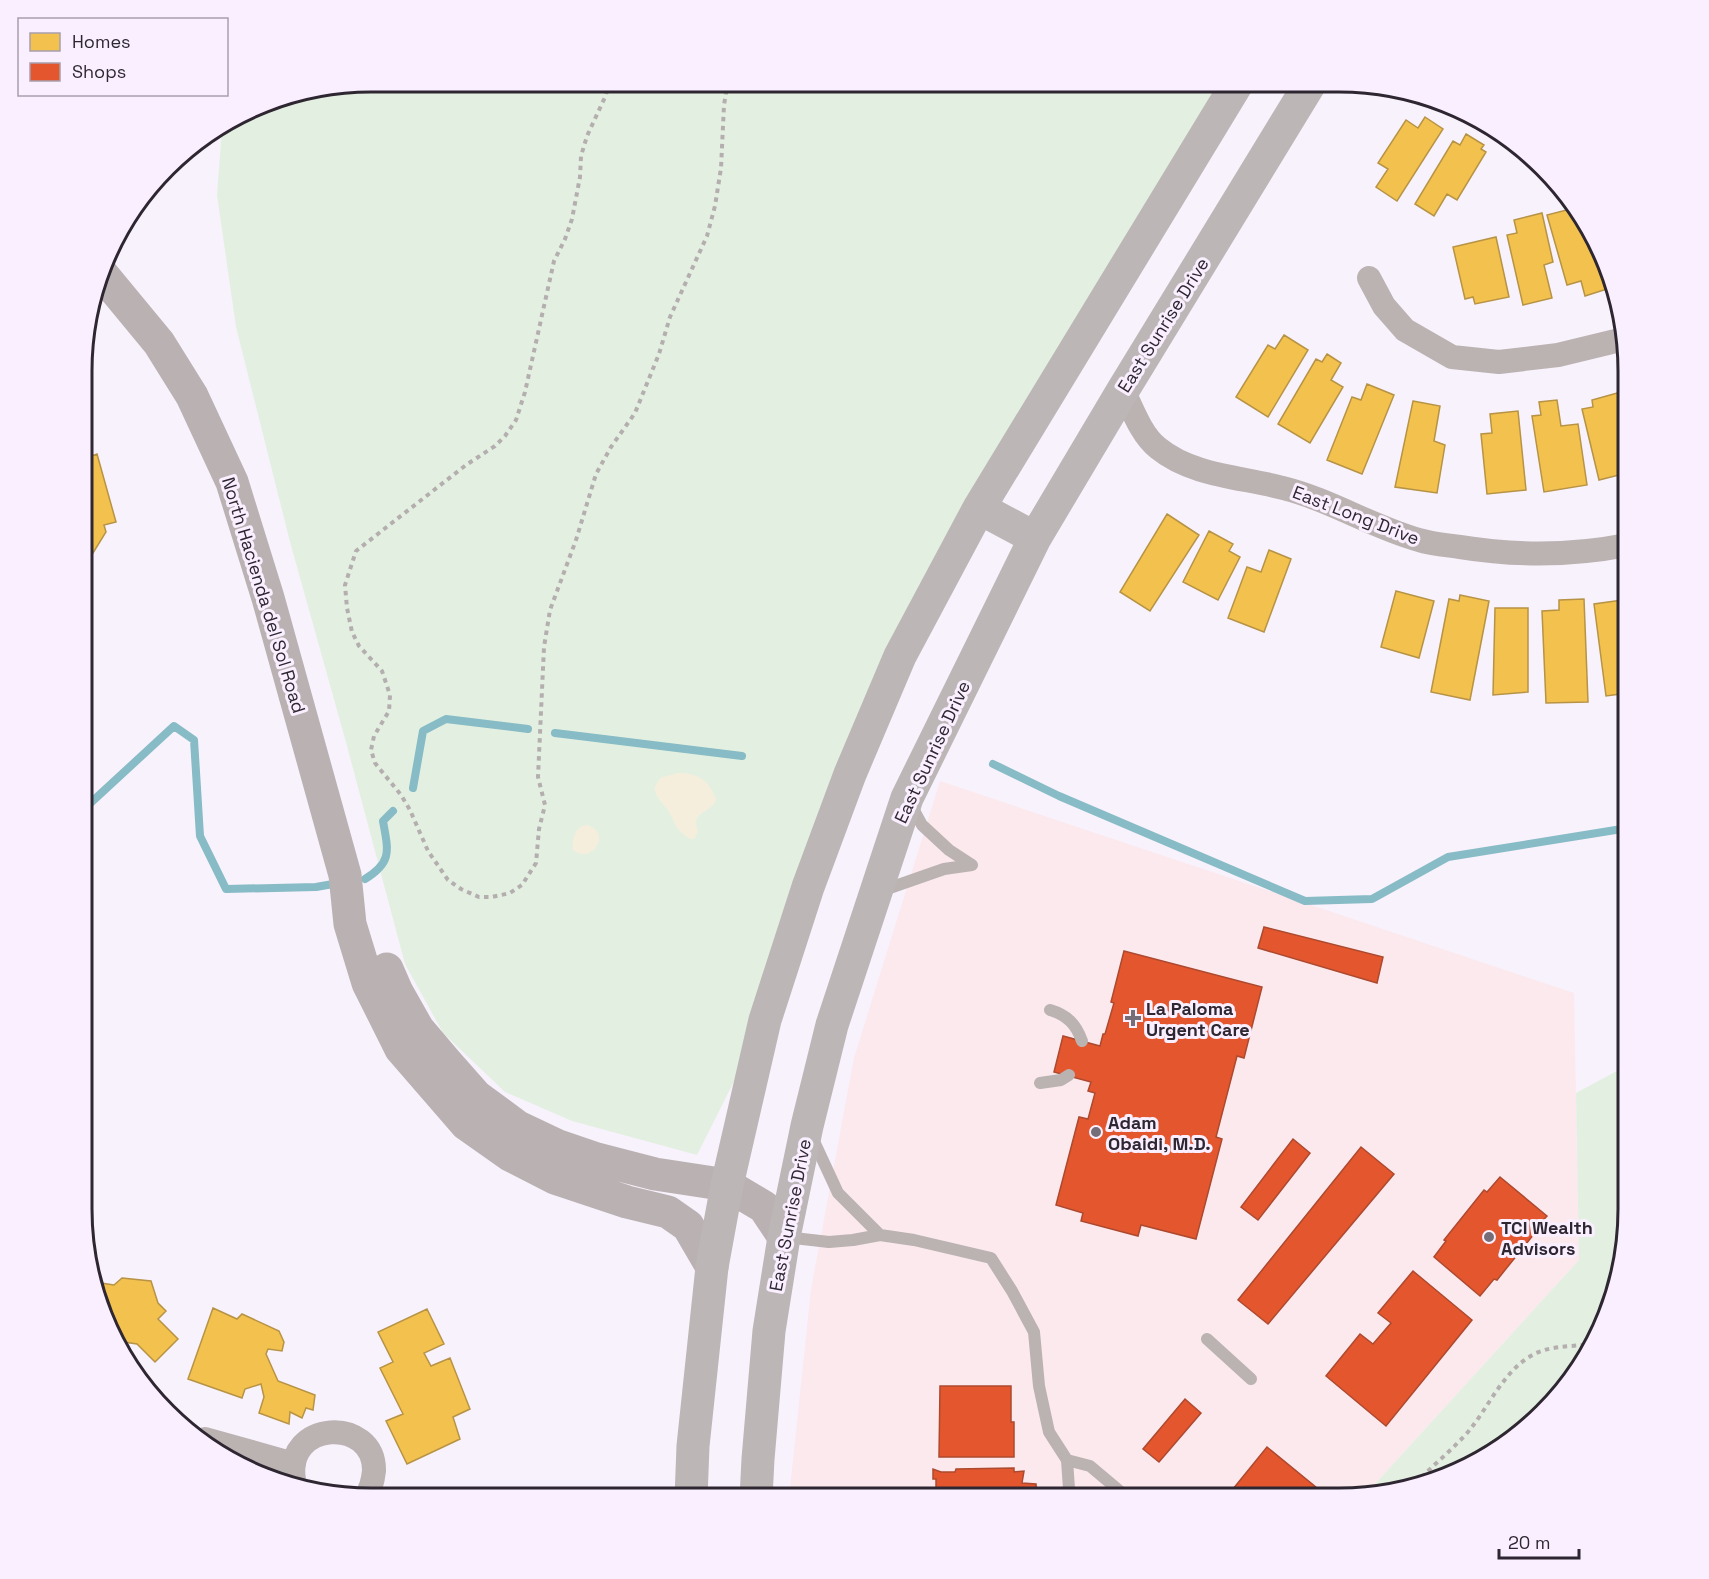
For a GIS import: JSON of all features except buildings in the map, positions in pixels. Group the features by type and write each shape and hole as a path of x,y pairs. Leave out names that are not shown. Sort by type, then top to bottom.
{"main road":[{"path":"692,1488 693,1446 712,1267 727,1185 765,1020 808,887 850,774 900,656 979,508 1232,92"},
{"name":"East Sunrise Drive","path":"757,1488 769,1331 784,1237 807,1126 832,1024 907,798 1035,538 1305,92"},
{"path":"979,508 1035,538"}],"street":[{"path":"1369,278 1384,306 1406,330 1452,357 1499,362 1558,355 1616,341"},
{"name":"North Hacienda del Sol Road","path":"107,280 159,343 192,396 232,482 268,598 345,875 350,924 368,983 401,1049 466,1124 510,1155 555,1178 627,1202 668,1212 688,1226 712,1267"},
{"name":"East Long Drive","path":"1123,390 1143,430 1157,448 1183,462 1210,472 1284,488 1322,500 1421,541 1516,555 1587,552 1618,547"},
{"name":"North Hacienda del Sol Road","path":"345,875 367,912 380,953 397,992 418,1029 476,1096 518,1127 556,1145 597,1160 655,1174 727,1185 764,1208 784,1237"},
{"path":"226,1447 294,1472 298,1451 306,1442 317,1434 329,1431 342,1432 354,1437 364,1445 371,1456 374,1468 373,1481 370,1488"}],"lane":[{"path":"874,893 944,869 972,865 949,850 922,825 907,798"},
{"path":"1050,1010 1062,1013 1071,1021 1082,1041"},
{"path":"1040,1083 1060,1080 1069,1075"},
{"path":"807,1126 838,1193 880,1235"},
{"path":"784,1237 829,1242 880,1235 914,1240 992,1258 1034,1332 1039,1386 1049,1432 1067,1460 1069,1488"},
{"path":"1208,1339 1251,1379"},
{"path":"1067,1460 1090,1466 1116,1488"}],"path":[{"path":"607,92 587,136 581,156 580,177 572,219 554,261 525,392 516,420 495,446 466,465 356,551 349,566 345,585 346,608 352,632 358,646 382,671 390,695 389,711 374,736 371,750 375,763 405,802 428,851 448,880 460,889 479,897 510,893 522,885 536,863 539,829 545,805 538,777 544,647 550,610 576,540 596,474 611,447 635,413 659,354 670,317 707,236 721,168 726,92"},
{"path":"1427,1473 1469,1430 1514,1368 1530,1356 1546,1350 1581,1345"}],"shaded area":[{"path":"940,781 1574,993 1579,1260 1374,1485 1338,1488 790,1488 811,1289 854,1058"}],"green space":[{"path":"352,92 1232,92 979,508 765,1020 697,1155 572,1121 505,1092 443,1033 405,964 290,542 236,327 217,195 221,135 247,120 281,106 316,97"},
{"path":"1618,1070 1617,1227 1608,1281 1589,1332 1560,1378 1536,1406 1508,1430 1462,1459 1428,1473 1374,1485 1579,1260 1576,1093"}],"sand":[{"path":"678,773 691,774 702,779 714,793 716,800 697,818 698,831 694,839 685,836 678,829 656,793 655,787 660,778"},
{"path":"587,825 595,829 599,840 593,851 580,854 573,850 573,840 579,828"}],"waterway":[{"path":"413,788 423,731 446,719 528,729"},
{"path":"92,802 174,726 194,740 200,836 226,889 316,887 333,884"},
{"path":"555,733 742,756"},
{"path":"993,764 1059,796 1305,901 1372,899 1448,857 1618,830"},
{"path":"365,879 374,873 384,861 387,848 383,821 393,811"}],"place":[{"name":"La Paloma Urgent Care","path":"1133,1018"},
{"name":"Adam Obaidi, M.D.","path":"1096,1132"},
{"name":"TCI Wealth Advisors","path":"1489,1237"}]}
